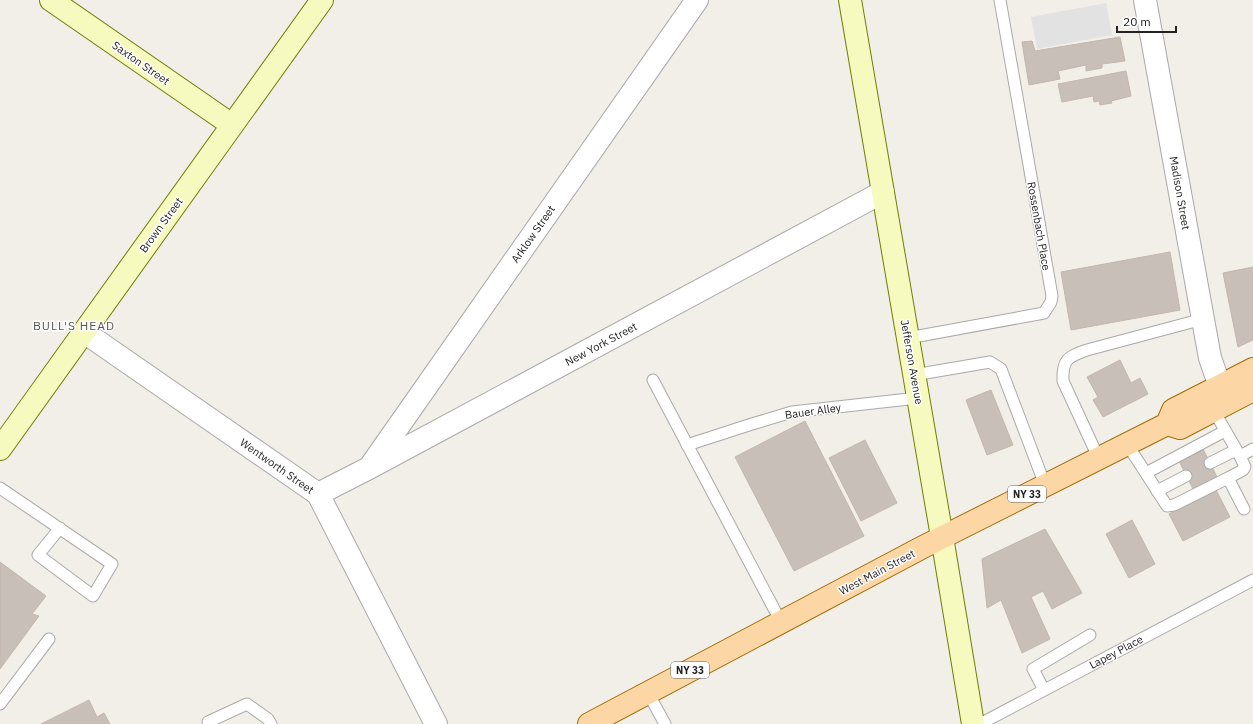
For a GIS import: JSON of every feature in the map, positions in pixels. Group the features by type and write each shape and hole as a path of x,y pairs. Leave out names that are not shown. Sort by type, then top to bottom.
{"main road":[{"name":"Saxton Street","path":"50,0 232,126"},
{"name":"Brown Street","path":"0,449 322,0"},
{"name":"Jefferson Avenue","path":"850,0 973,724"},
{"name":"West Main Street","path":"589,724 942,537 1166,424 1173,410 1253,369"},
{"path":"1166,424 1180,428 1252,392"}],"street":[{"name":"Arklow Street","path":"369,468 697,0"},
{"name":"Madison Street","path":"1145,0 1210,358 1221,385"},
{"name":"New York Street","path":"318,494 883,192"},
{"name":"Wentworth Street","path":"84,332 318,494 436,724"}],"lane":[{"name":"Rossenbach Place","path":"908,338 1044,313 1051,302 1052,296 1000,0"},
{"path":"1099,459 1063,380 1062,370 1066,361 1074,355 1087,350 1203,319"},
{"path":"914,375 990,362 1000,369 1045,485"},
{"path":"653,380 781,622"},
{"name":"Bauer Alley","path":"687,445 792,412 918,398"},
{"path":"1127,444 1167,506 1174,505 1243,470 1245,467 1214,410"},
{"path":"1146,473 1225,431"},
{"path":"1210,464 1253,449"},
{"path":"1157,491 1186,476"},
{"path":"1228,478 1244,509"},
{"path":"0,488 60,528 112,564 93,596 38,555 60,528"},
{"name":"Lapey Place","path":"980,724 1253,580"},
{"path":"1044,690 1033,669 1090,635"},
{"path":"0,704 49,639"},
{"path":"648,693 664,724"},
{"path":"209,724 208,722 247,704 268,719 271,724"}],"shaded area":[{"path":"1106,3 1112,35 1037,49 1031,17"}],"building":[{"path":"1120,37 1125,61 1102,64 1102,68 1086,71 1086,65 1058,71 1060,79 1029,85 1022,42 1032,41 1035,51"},
{"path":"1126,71 1131,96 1111,101 1112,103 1100,105 1099,101 1094,102 1093,96 1062,102 1058,84"},
{"path":"1170,252 1180,310 1071,330 1061,272"},
{"path":"1253,267 1253,340 1238,347 1223,273"},
{"path":"1120,360 1131,383 1140,378 1148,394 1103,417 1093,400 1098,397 1087,377"},
{"path":"991,390 1013,445 987,455 966,400"},
{"path":"805,421 864,536 794,571 735,457"},
{"path":"865,440 897,503 861,521 829,458"},
{"path":"1202,447 1218,479 1194,491 1178,459"},
{"path":"1216,490 1230,517 1183,541 1169,514"},
{"path":"1132,520 1155,564 1129,578 1106,534"},
{"path":"1045,529 1082,593 1052,609 1043,591 1031,597 1050,639 1022,653 1001,600 987,608 982,559"},
{"path":"0,562 46,596 32,614 39,616 0,669"},
{"path":"89,700 97,717 104,713 110,724 41,724"}],"district":[{"name":"BULL'S HEAD","path":"74,326"}]}
